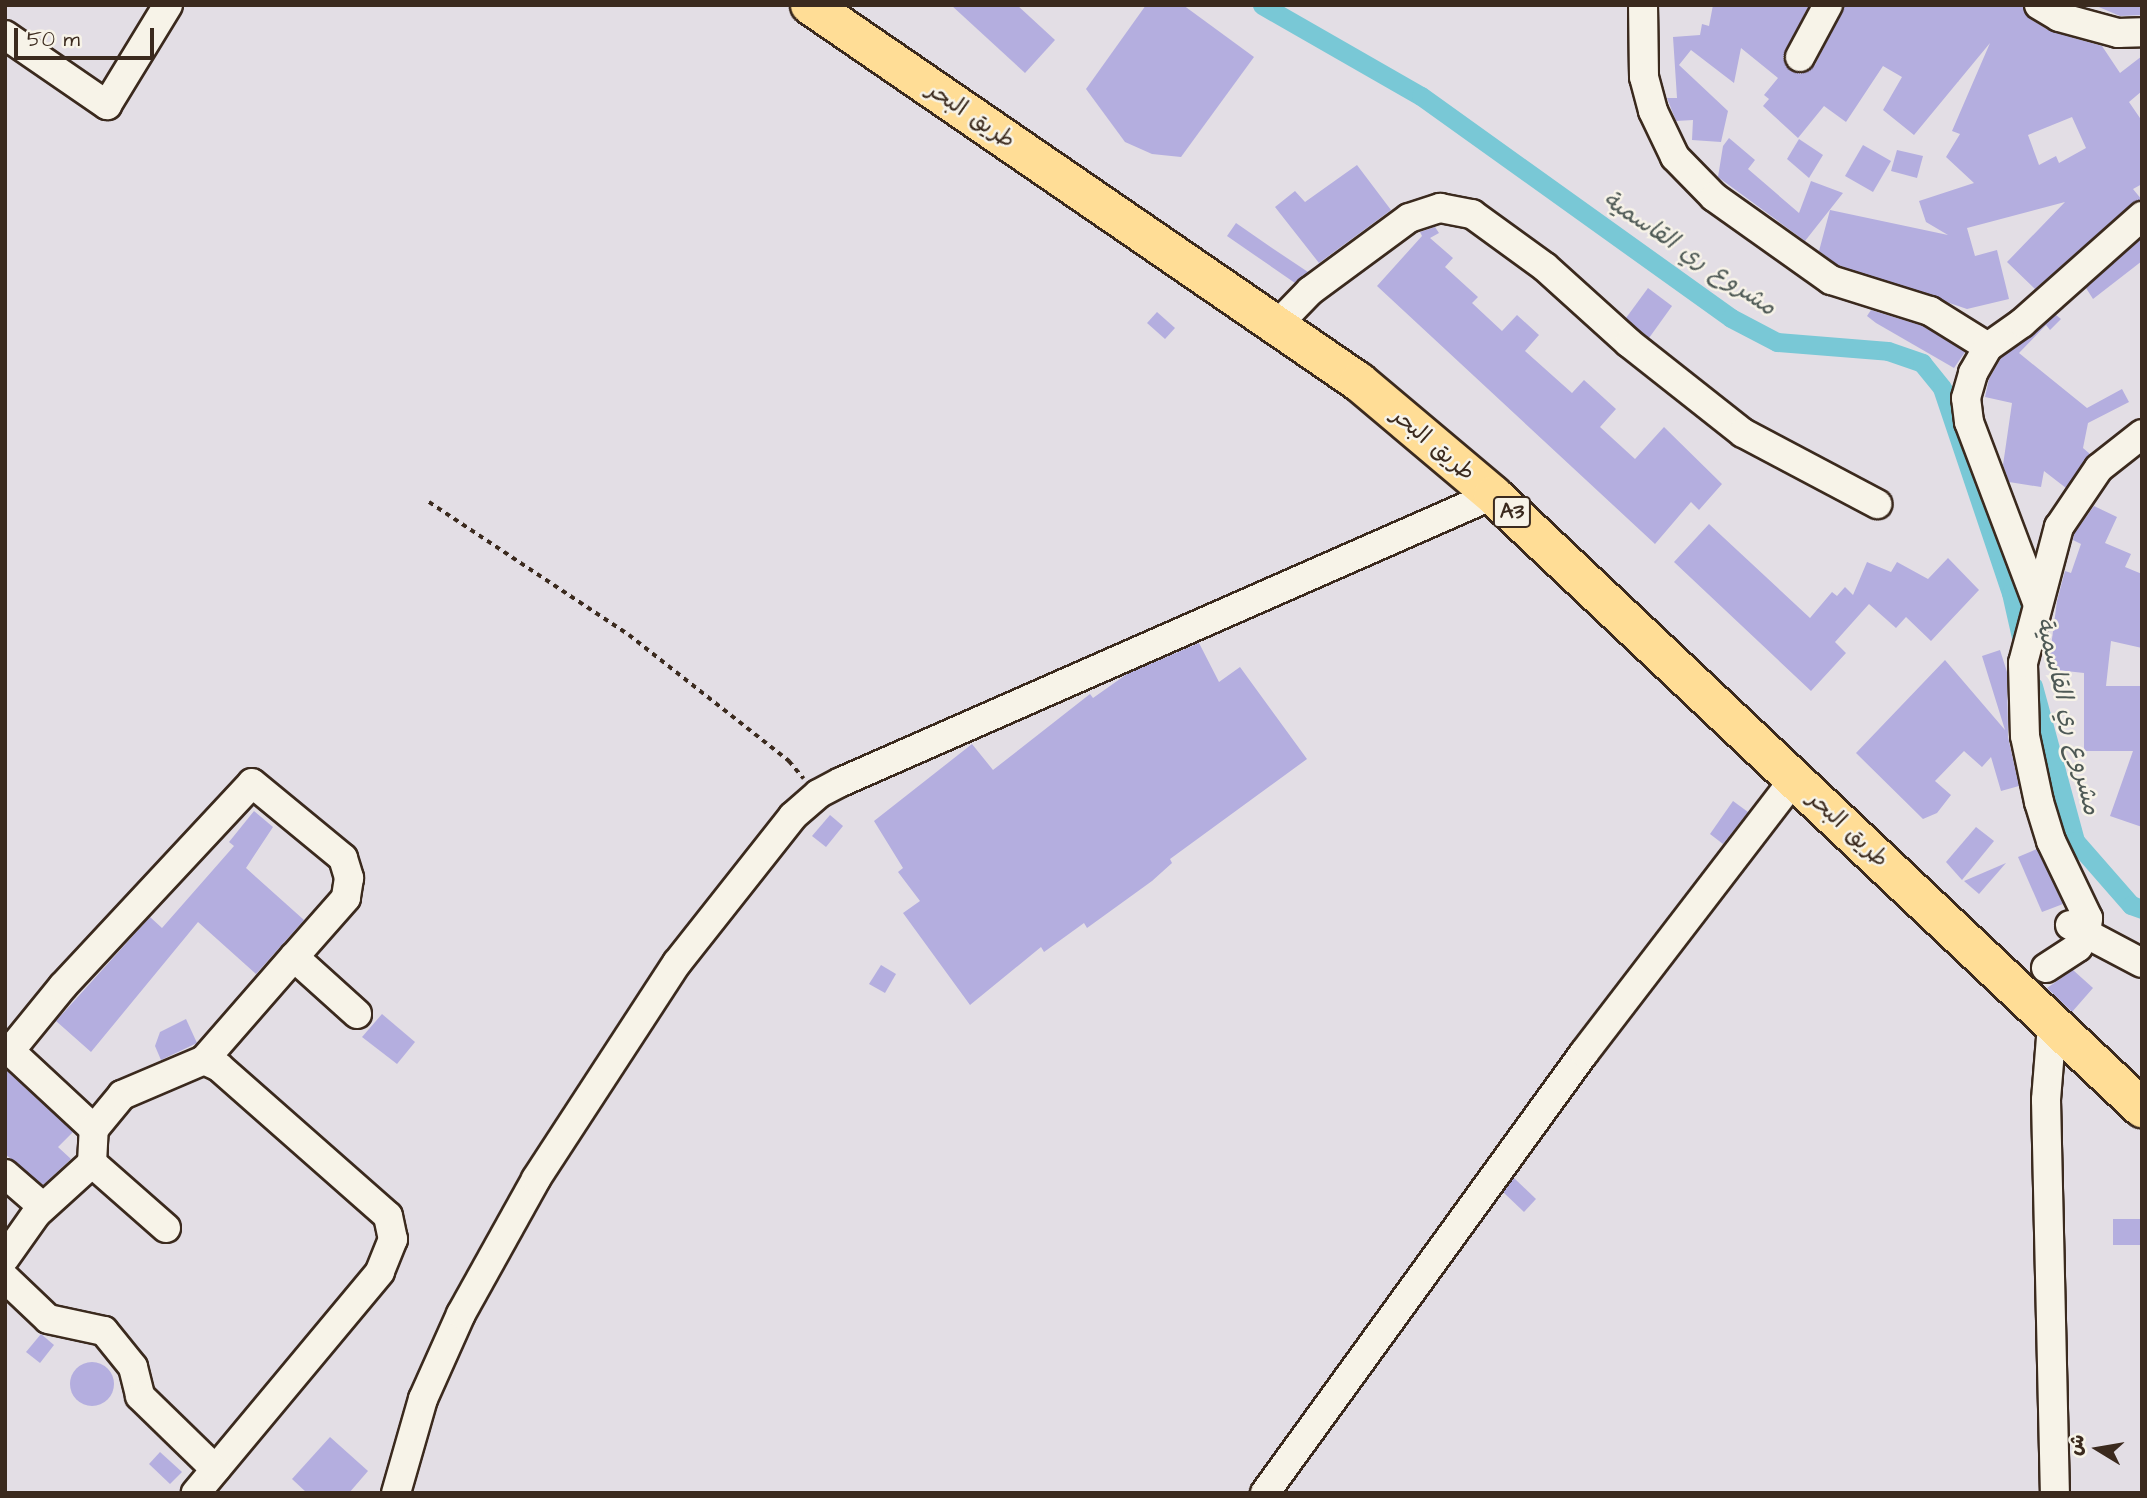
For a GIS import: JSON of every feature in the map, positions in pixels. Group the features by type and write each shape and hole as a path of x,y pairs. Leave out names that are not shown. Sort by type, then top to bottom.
{"highway":[{"name":"طريق البحر","path":"810,5 1359,382 1493,495 1794,779 2034,981 2052,1025 2142,1108"}],"street":[{"path":"5,35 107,105 168,5"},
{"path":"1643,5 1644,77 1653,111 1675,157 1714,197 1831,280 1930,311 1988,347"},
{"path":"1800,57 1828,5"},
{"path":"2039,5 2059,16 2106,29 2142,33"},
{"path":"1278,324 1310,291 1409,218 1440,208 1472,214 1545,267 1649,360 1743,433 1877,504"},
{"path":"2037,602 1969,422 1966,398 1973,373 1988,347 2022,323 2142,216"},
{"path":"2034,981 2064,958 2078,930 2084,903 2051,841 2030,762 2025,736 2027,651 2037,602 2059,527 2099,468 2142,434"},
{"path":"396,1493 423,1399 455,1326 536,1179 677,962 786,824 818,794 1493,495"},
{"path":"1265,1493 1584,1053 1794,779"},
{"path":"5,1258 43,1207 92,1163 94,1129 122,1095 204,1060 346,898 349,878 343,858 252,783 63,986 8,1051 94,1129"},
{"path":"2078,930 2139,959"},
{"path":"294,957 357,1014"},
{"path":"2052,1025 2046,1100 2055,1493"},
{"path":"196,1493 380,1272 393,1239 388,1216 219,1067 204,1060"},
{"path":"92,1163 166,1228"},
{"path":"5,1174 43,1207"},
{"path":"5,1278 48,1319 104,1331 133,1367 140,1396 215,1469"}],"path":[{"path":"429,502 629,635 789,761 818,794"}],"building":[{"path":"951,5 1017,5 1055,40 1025,73"},
{"path":"1146,5 1183,5 1254,57 1181,157 1152,154 1125,142 1086,89"},
{"path":"1713,5 1809,5 1783,57 1786,66 1800,74 1815,65 1845,5 2022,5 2030,19 2050,31 2102,46 2120,73 2142,56 2142,91 2129,102 2142,121 2142,184 2133,189 2142,200 2131,204 2035,289 2007,262 2065,202 1967,228 1975,256 1997,250 2009,299 1967,309 1838,265 1819,251 1830,210 1948,235 1926,222 1919,201 1974,183 1946,157 1960,134 1952,131 1990,43 1914,135 1883,110 1902,77 1883,66 1846,122 1824,106 1798,138 1763,106 1769,99 1764,95 1778,78 1741,48 1734,83 1691,50 1679,65 1728,111 1721,142 1692,140 1693,120 1676,121 1667,98 1677,98 1673,37 1700,35 1702,24 1709,26","holes":["2072,117 2086,148 2059,163 2056,156 2039,165 2028,135"]},
{"path":"2094,5 2142,5 2142,15 2120,16"},
{"path":"1729,138 1755,160 1748,169 1799,213 1811,181 1843,193 1805,241 1718,177 1723,146"},
{"path":"1799,139 1823,155 1809,178 1787,159"},
{"path":"1863,145 1891,161 1873,192 1845,176"},
{"path":"1897,150 1923,156 1917,178 1891,171"},
{"path":"1357,165 1391,210 1319,263 1275,207 1295,191 1305,202"},
{"path":"1236,223 1308,272 1295,283 1227,236"},
{"path":"1435,227 1439,233 1430,238 1453,258 1445,267 1478,297 1472,303 1502,331 1517,315 1539,335 1525,351 1572,393 1584,380 1616,409 1600,427 1635,459 1664,427 1722,484 1699,510 1691,502 1655,544 1377,286 1422,236 1420,232"},
{"path":"2142,238 2142,261 2093,299 2086,288"},
{"path":"1648,288 1672,306 1649,338 1626,318"},
{"path":"1871,310 1923,326 1965,352 1954,368 1876,323 1867,316"},
{"path":"1157,312 1175,328 1165,339 1147,323"},
{"path":"2056,315 2061,319 2050,330 2046,325 2019,353 2087,408 2122,389 2129,402 2088,423 2083,448 2090,454 2066,488 2044,471 2041,487 2009,482 2003,465 2012,403 1985,397 1989,379 2001,358"},
{"path":"2094,506 2117,517 2105,543 2131,554 2125,567 2142,574 2142,648 2111,641 2106,686 2142,686 2142,827 2110,816 2133,751 2084,751 2084,673 2048,669 2057,601 2065,571 2071,573 2081,544 2073,540 2074,534"},
{"path":"1709,524 1810,618 1832,592 1837,596 1845,587 1853,595 1867,562 1891,572 1897,562 1928,579 1948,558 1979,590 1931,641 1906,617 1896,628 1869,604 1835,642 1846,653 1811,691 1674,562"},
{"path":"1199,643 1219,682 1240,667 1307,759 1170,859 1172,863 1152,881 1087,928 1084,923 1044,952 1041,947 970,1005 903,913 920,901 898,872 903,868 874,821 972,744 993,770 1090,694 1093,698 1127,674"},
{"path":"2000,650 2007,672 2008,737 2019,786 2001,791 1991,757 1982,767 1964,751 1935,781 1951,795 1937,813 1923,819 1856,753 1945,660 2005,730 1982,656"},
{"path":"1733,801 1748,812 1723,844 1710,834"},
{"path":"254,811 273,827 246,868 304,920 256,974 198,922 91,1052 56,1021 150,917 162,928 234,846 229,842"},
{"path":"830,815 843,826 826,847 812,836"},
{"path":"1976,827 1994,841 1962,880 1946,862"},
{"path":"2037,849 2063,904 2042,912 2018,857"},
{"path":"2006,863 1979,894 1964,881"},
{"path":"881,965 896,974 885,993 869,984"},
{"path":"2073,970 2093,988 2072,1012 2047,988"},
{"path":"382,1014 415,1042 397,1064 362,1037"},
{"path":"186,1019 197,1043 161,1060 155,1046 160,1032"},
{"path":"5,1069 73,1132 58,1147 71,1159 43,1185 5,1154"},
{"path":"1514,1178 1536,1199 1524,1212 1503,1192"},
{"path":"2113,1219 2142,1219 2142,1245 2113,1245"},
{"path":"41,1334 54,1345 40,1363 26,1352"},
{"path":"92,1362 101,1363 108,1368 113,1375 113,1393 108,1400 101,1405 92,1406 83,1405 76,1400 71,1393 70,1384 71,1375 76,1368 83,1363"},
{"path":"330,1437 368,1471 349,1493 307,1493 292,1479"},
{"path":"160,1452 182,1472 170,1484 149,1464"}],"waterway":[{"name":"مشروع ري القاسمية","path":"1262,5 1421,96 1731,318 1777,342 1888,351 1922,363 1942,388 2011,593 2024,650"},
{"name":"مشروع ري القاسمية","path":"2033,686 2075,841 2131,905 2142,909"}]}
